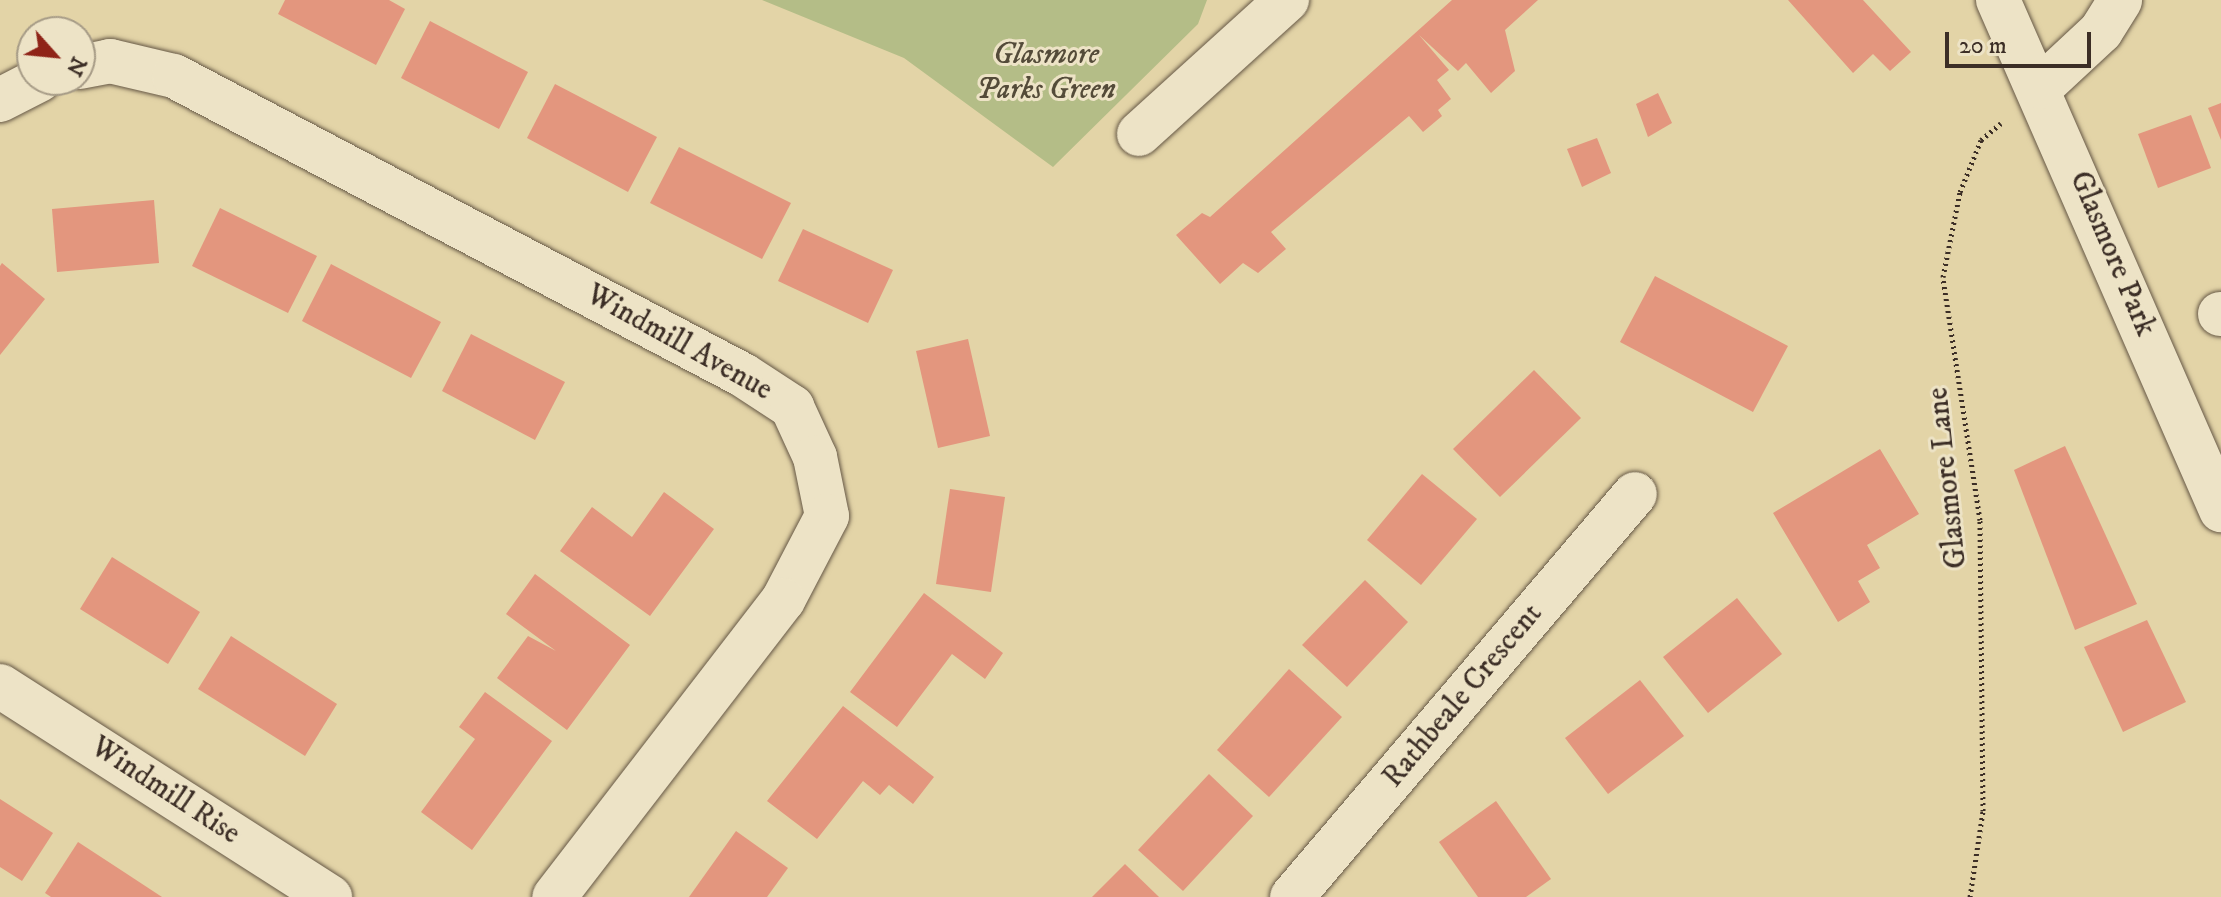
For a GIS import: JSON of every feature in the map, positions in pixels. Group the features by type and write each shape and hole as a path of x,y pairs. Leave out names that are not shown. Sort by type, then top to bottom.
{"street":[{"path":"1139,134 1287,0"},
{"name":"Glasmore Park","path":"1998,0 2041,87 2221,510"},
{"path":"2041,87 2101,31 2120,0"},
{"name":"Windmill Avenue","path":"96,64 110,61 174,76 729,367 792,407 815,457 827,516 783,600 554,897"},
{"name":"Rathbeale Crescent","path":"1314,888 1635,494"},
{"name":"Windmill Rise","path":"0,686 330,897"}],"path":[{"name":"Glasmore Lane","path":"1970,897 1983,811 1980,520 1943,277 1960,192 1981,140 2041,87"}],"green space":[{"name":"Glasmore Parks Green","path":"762,0 1207,0 1198,24 1053,167 904,58"}],"building":[{"path":"285,0 389,0 405,9 376,65 278,14"},
{"path":"1452,0 1538,0 1505,30 1515,71 1491,93 1466,63 1458,71 1419,35 1449,70 1437,80 1451,99 1438,110 1442,116 1423,132 1409,116 1271,232 1286,249 1258,273 1243,263 1220,284 1176,235 1202,213 1210,217"},
{"path":"1788,0 1863,0 1911,52 1890,71 1873,54 1853,73"},
{"path":"430,21 528,72 499,129 401,78"},
{"path":"555,84 657,137 628,192 527,138"},
{"path":"1658,93 1672,123 1648,137 1636,104"},
{"path":"2221,103 2221,140 2208,108"},
{"path":"2191,115 2211,168 2158,188 2138,134"},
{"path":"1597,138 1611,173 1582,187 1567,149"},
{"path":"679,147 791,203 762,259 650,203"},
{"path":"154,200 159,263 57,272 52,209"},
{"path":"220,208 317,256 288,313 192,266"},
{"path":"803,229 893,270 868,323 778,281"},
{"path":"2,263 45,299 0,355 0,266"},
{"path":"331,264 441,322 411,378 302,321"},
{"path":"1655,276 1788,346 1753,412 1620,342"},
{"path":"471,334 565,382 535,440 442,391"},
{"path":"968,339 990,436 938,448 916,351"},
{"path":"1534,370 1581,418 1500,497 1453,449"},
{"path":"2065,446 2137,604 2075,630 2014,470"},
{"path":"1880,449 1919,514 1867,545 1880,568 1858,581 1870,602 1838,622 1773,513"},
{"path":"1422,474 1477,519 1421,585 1367,540"},
{"path":"950,489 1005,497 991,592 936,584"},
{"path":"664,492 714,529 650,616 560,551 592,507 632,537"},
{"path":"112,557 200,612 168,664 80,609"},
{"path":"535,574 630,645 567,730 497,678 528,636 556,651 506,614"},
{"path":"1365,580 1408,622 1347,687 1302,645"},
{"path":"924,593 1003,653 985,679 952,654 897,727 850,692"},
{"path":"1737,598 1782,654 1708,713 1663,657"},
{"path":"2147,620 2186,702 2123,732 2084,647"},
{"path":"231,636 337,704 305,756 198,689"},
{"path":"1289,669 1342,717 1269,797 1217,750"},
{"path":"1640,680 1684,736 1608,794 1565,738"},
{"path":"485,692 552,741 472,850 421,812 475,739 459,727"},
{"path":"843,706 934,777 913,804 889,785 880,795 863,781 817,839 767,801"},
{"path":"1209,774 1253,816 1183,891 1138,850"},
{"path":"0,799 53,833 22,881 0,867"},
{"path":"1496,801 1551,879 1526,897 1478,897 1439,842"},
{"path":"736,831 788,868 767,897 689,897"},
{"path":"78,842 162,897 51,897 45,893"},
{"path":"1125,864 1159,897 1092,897"}]}
